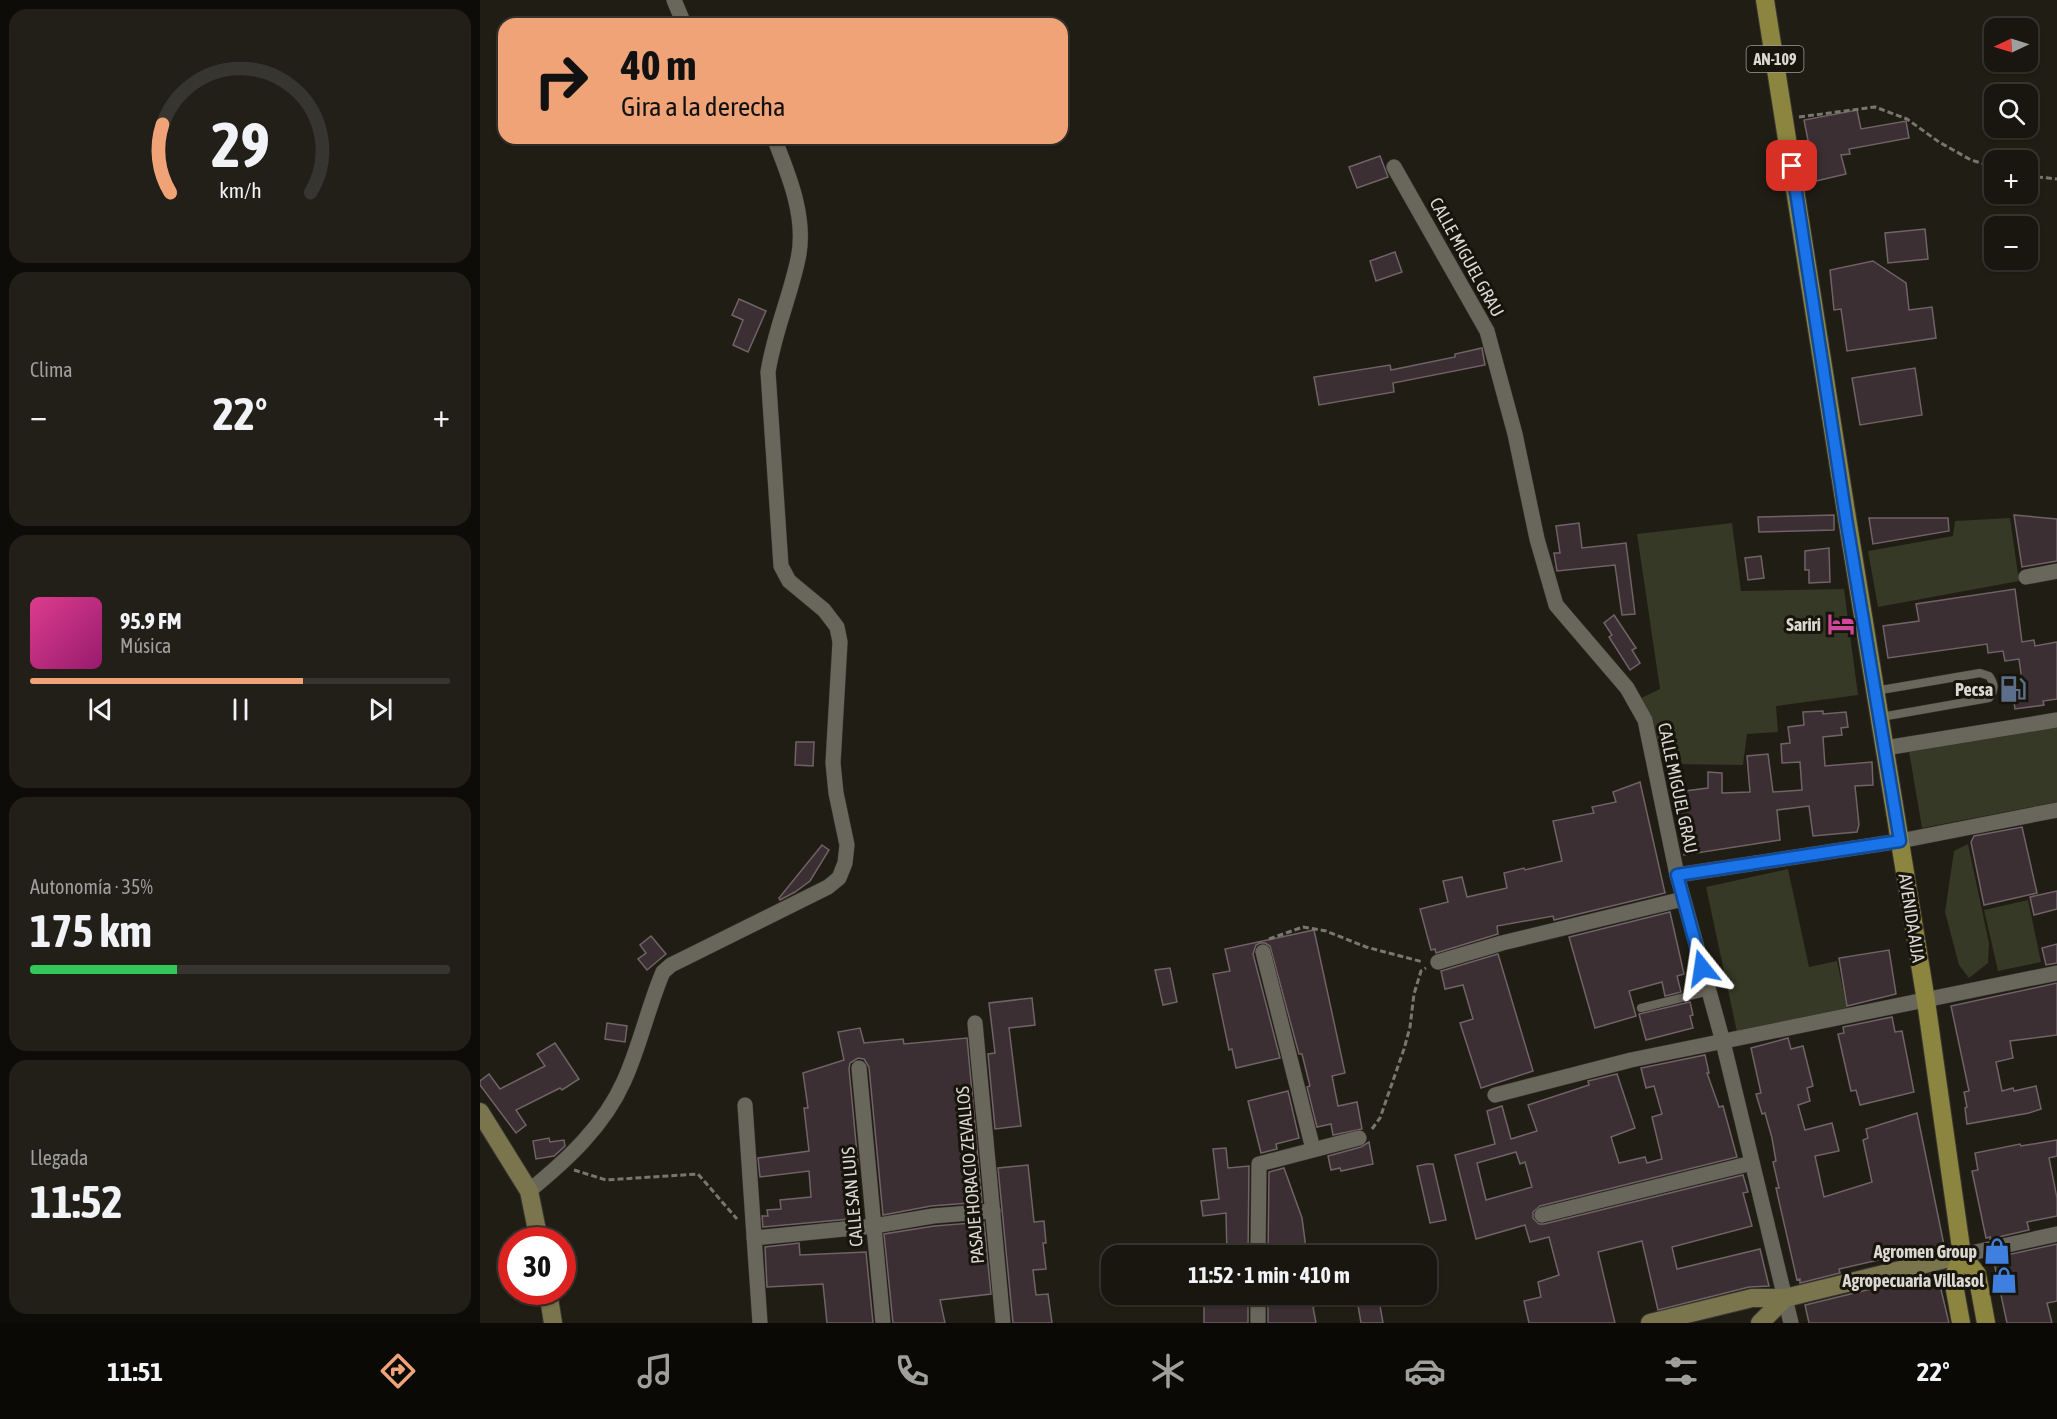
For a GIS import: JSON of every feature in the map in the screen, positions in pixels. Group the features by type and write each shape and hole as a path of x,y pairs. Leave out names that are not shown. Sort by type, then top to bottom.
{"main road":[{"name":"AN-109","path":"1765,0 1785,119"},
{"name":"AVENIDA AIJA","path":"1785,119 1846,518 1926,1001 1962,1255 1953,1279 1961,1323"},
{"path":"480,1112 529,1191 536,1227"},
{"name":"AVENIDA AIJA","path":"1962,1255 1977,1274 1986,1323"},
{"path":"1650,1323 1752,1298 1785,1298 1962,1255"},
{"path":"1760,1323 1785,1298"},
{"path":"550,1305 553,1323"}],"street":[{"path":"674,0 682,18"},
{"path":"529,1191 561,1165 595,1128 624,1082 663,972 671,965 828,887 839,878 845,863 847,845 836,793 833,763 840,642 837,627 824,610 789,580 781,566 768,372 771,352 798,257 800,225 789,176 776,144"},
{"name":"CALLE MIGUEL GRAU","path":"1394,167 1487,331 1515,434 1537,539 1556,605 1627,688 1645,720 1677,875 1723,1042 1791,1323"},
{"path":"2025,577 2057,571"},
{"path":"1884,748 2057,720"},
{"path":"1677,875 1900,841 2057,810"},
{"path":"1438,962 1502,943 1683,899"},
{"path":"1263,952 1313,1149"},
{"path":"1495,1095 1621,1062 2057,973"},
{"name":"PASAJE HORACIO ZEVALLOS","path":"975,1023 1003,1323"},
{"name":"CALLE SAN LUIS","path":"859,1068 883,1323"},
{"path":"745,1105 760,1323"},
{"path":"1258,1245 1259,1164 1359,1138"},
{"path":"1542,1215 1752,1163"},
{"path":"754,1238 874,1227 933,1216 993,1212"},
{"path":"1962,1255 2057,1234"},
{"path":"1258,1305 1258,1323"}],"lane":[{"path":"1875,691 1980,674 1989,676 1993,682 1994,691 1989,698 1879,717"},
{"path":"1641,1008 1709,991"}],"path":[{"path":"1785,119 1875,107 1907,119 1939,142 1968,158 1984,163"},
{"path":"2038,177 2057,179"},
{"path":"1263,952 1263,941 1303,927 1326,931 1366,947 1408,959 1438,962"},
{"path":"1359,1138 1371,1131 1380,1118 1391,1090 1410,1027 1414,994 1421,971 1438,962"},
{"path":"561,1165 606,1180 699,1174 754,1238"}],"green space":[{"path":"2010,518 2019,581 1878,607 1868,551 1953,536 1955,521"},
{"path":"1732,523 1741,591 1844,589 1858,695 1776,706 1778,732 1747,734 1743,765 1666,764 1654,745 1639,699 1660,689 1637,534"},
{"path":"2057,727 2057,802 1922,828 1909,751"},
{"path":"1968,844 1989,943 1988,963 1969,978 1959,965 1945,912 1954,851"},
{"path":"1788,869 1809,967 1837,961 1847,1008 1737,1032 1706,887"},
{"path":"2028,900 2041,962 1998,971 1984,910"}],"building":[{"path":"1857,110 1861,129 1906,121 1909,138 1849,149 1850,154 1841,155 1846,174 1816,181 1804,120"},
{"path":"1380,156 1388,177 1357,188 1349,167"},
{"path":"1925,229 1928,259 1888,263 1885,233"},
{"path":"1395,252 1402,272 1376,281 1370,261"},
{"path":"1873,261 1906,283 1909,310 1932,307 1936,338 1847,351 1841,309 1834,310 1830,270"},
{"path":"739,299 766,311 748,352 733,345 743,320 732,315"},
{"path":"1482,348 1485,365 1393,383 1394,392 1319,405 1314,377 1390,365 1391,370 1455,357 1455,354"},
{"path":"1915,368 1922,415 1860,425 1852,378"},
{"path":"1834,515 1834,530 1759,532 1758,517"},
{"path":"2014,515 2057,519 2057,561 2022,567"},
{"path":"1869,518 1948,518 1949,531 1873,544"},
{"path":"1579,523 1582,548 1626,543 1635,614 1622,615 1615,565 1557,571 1554,553 1560,553 1556,526"},
{"path":"1829,548 1830,582 1809,583 1809,570 1805,570 1805,551"},
{"path":"1761,556 1764,578 1748,580 1745,558"},
{"path":"2015,589 2022,642 2034,640 2035,646 2057,642 2057,699 2043,701 2044,705 2015,709 2012,690 2023,688 2019,659 2005,661 2003,651 1988,653 1987,644 1888,658 1883,626 1919,621 1916,604"},
{"path":"1614,615 1636,648 1632,650 1640,663 1630,670 1609,637 1612,635 1604,623"},
{"path":"1823,711 1823,714 1846,712 1848,727 1841,728 1842,735 1823,737 1825,766 1872,762 1873,785 1855,786 1859,825 1857,832 1813,836 1809,806 1777,810 1780,840 1684,855 1677,792 1708,788 1708,772 1722,773 1722,793 1750,792 1747,756 1768,754 1773,792 1802,790 1800,762 1782,763 1781,744 1790,743 1788,727 1804,725 1803,712"},
{"path":"796,742 814,742 813,766 795,765"},
{"path":"1640,782 1665,893 1554,920 1553,916 1497,926 1498,934 1436,953 1435,949 1431,950 1420,909 1448,902 1443,881 1462,877 1467,897 1507,888 1504,873 1562,861 1553,821 1594,813 1592,807 1616,802 1613,792"},
{"path":"2022,827 2037,893 1984,905 1971,842 1974,836"},
{"path":"822,845 829,850 810,881 780,900 779,898"},
{"path":"2057,891 2057,909 2034,915 2030,897"},
{"path":"1670,912 1684,974 1677,976 1681,992 1665,996 1662,982 1629,991 1636,1016 1595,1028 1569,937"},
{"path":"1314,930 1345,1073 1332,1076 1338,1106 1357,1102 1362,1129 1333,1135 1331,1124 1317,1127 1302,1054 1299,1054 1270,946 1260,943 1256,945 1253,954 1280,1058 1236,1068 1232,1049 1229,1050 1213,974 1230,971 1225,949"},
{"path":"651,936 666,954 647,970 638,959 646,953 640,945"},
{"path":"2057,944 2057,963 2046,965 2042,948"},
{"path":"1889,950 1896,994 1847,1006 1839,958"},
{"path":"1498,954 1533,1071 1481,1088 1460,1023 1473,1019 1463,985 1445,989 1441,971"},
{"path":"1170,968 1177,1002 1163,1005 1155,970"},
{"path":"2057,983 2057,1035 2010,1041 2013,1058 1996,1062 2002,1091 2036,1086 2041,1109 1967,1124 1964,1092 1969,1091 1951,1006"},
{"path":"1032,998 1035,1025 1009,1028 1021,1126 995,1129 988,1054 995,1053 989,1003"},
{"path":"1690,1002 1693,1028 1646,1040 1639,1014"},
{"path":"1892,1017 1895,1032 1902,1031 1914,1092 1860,1105 1856,1090 1851,1091 1838,1034 1844,1033 1843,1027"},
{"path":"607,1023 627,1026 625,1042 605,1039"},
{"path":"860,1028 864,1043 903,1039 904,1044 967,1038 982,1202 931,1206 883,1215 869,1067 864,1059 858,1058 850,1063 849,1069 858,1164 844,1166 850,1219 763,1227 762,1216 768,1216 767,1210 781,1209 780,1200 811,1197 809,1171 760,1177 758,1158 809,1151 804,1108 808,1108 803,1073 844,1060 838,1032"},
{"path":"1788,1038 1791,1049 1803,1046 1813,1086 1807,1088 1810,1101 1798,1105 1805,1130 1832,1123 1839,1151 1815,1156 1824,1197 1872,1182 1863,1140 1868,1138 1866,1129 1917,1113 1944,1245 1839,1269 1840,1273 1800,1283 1800,1279 1797,1280 1776,1188 1779,1188 1773,1162 1776,1161 1772,1138 1765,1113 1762,1114 1756,1094 1761,1093 1751,1048"},
{"path":"555,1043 579,1079 562,1090 560,1088 516,1110 526,1125 516,1133 480,1085 480,1081 489,1074 500,1089 545,1066 537,1054"},
{"path":"1705,1055 1709,1073 1707,1073 1719,1107 1723,1106 1737,1157 1540,1206 1533,1212 1533,1218 1539,1224 1544,1224 1743,1175 1748,1192 1743,1193 1752,1226 1672,1247 1677,1269 1760,1249 1769,1286 1749,1287 1658,1310 1642,1241 1598,1252 1615,1323 1529,1323 1524,1301 1541,1297 1538,1282 1559,1275 1549,1237 1530,1242 1525,1225 1476,1239 1455,1155 1495,1144 1487,1111 1502,1106 1511,1139 1537,1131 1528,1105 1589,1085 1588,1081 1617,1074 1635,1128 1611,1137 1619,1163 1645,1157 1647,1163 1662,1159 1652,1117 1662,1114 1654,1086 1646,1088 1641,1068","holes":["1516,1152 1520,1164 1525,1162 1532,1187 1486,1200 1477,1163"]},
{"path":"1288,1091 1299,1138 1276,1144 1277,1149 1261,1153 1248,1101"},
{"path":"549,1138 550,1142 564,1140 565,1146 554,1156 536,1159 533,1141"},
{"path":"2057,1140 2057,1156 2049,1158 2057,1198 2057,1216 2027,1222 2029,1230 1986,1238 1972,1171 1978,1170 1975,1153 2020,1144 2021,1146"},
{"path":"1369,1142 1373,1164 1341,1171 1340,1168 1331,1170 1328,1156 1361,1147"},
{"path":"1226,1148 1228,1168 1249,1166 1248,1245 1227,1245 1226,1213 1203,1216 1201,1201 1219,1199 1213,1149"},
{"path":"1433,1164 1446,1220 1430,1223 1417,1166"},
{"path":"1028,1165 1034,1222 1044,1221 1046,1243 1043,1243 1046,1269 1033,1270 1036,1295 1048,1294 1052,1323 1013,1323 998,1168"},
{"path":"1284,1168 1302,1218 1306,1245 1268,1245 1269,1172"},
{"path":"984,1222 991,1294 940,1300 945,1323 893,1323 884,1234 934,1226"},
{"path":"799,1243 800,1255 866,1252 873,1323 827,1323 823,1284 767,1287 765,1247"},
{"path":"2057,1244 2057,1301 2047,1303 2052,1323 2007,1323 1993,1258"},
{"path":"1937,1273 1949,1323 1809,1323 1805,1305"},
{"path":"1204,1305 1248,1305 1248,1323 1204,1323"},
{"path":"1268,1305 1317,1305 1313,1307 1316,1323 1268,1323"},
{"path":"1358,1305 1380,1305 1383,1323 1361,1323"}],"place":[{"name":"Sariri","path":"1841,624"},
{"name":"Pecsa","path":"2013,689"},
{"name":"Agromen Group","path":"1997,1251"},
{"name":"Agropecuaria Villasol","path":"2004,1280"}],"route":[{"path":"1702,968 1677,875 1900,841 1846,518 1792,166"}]}
